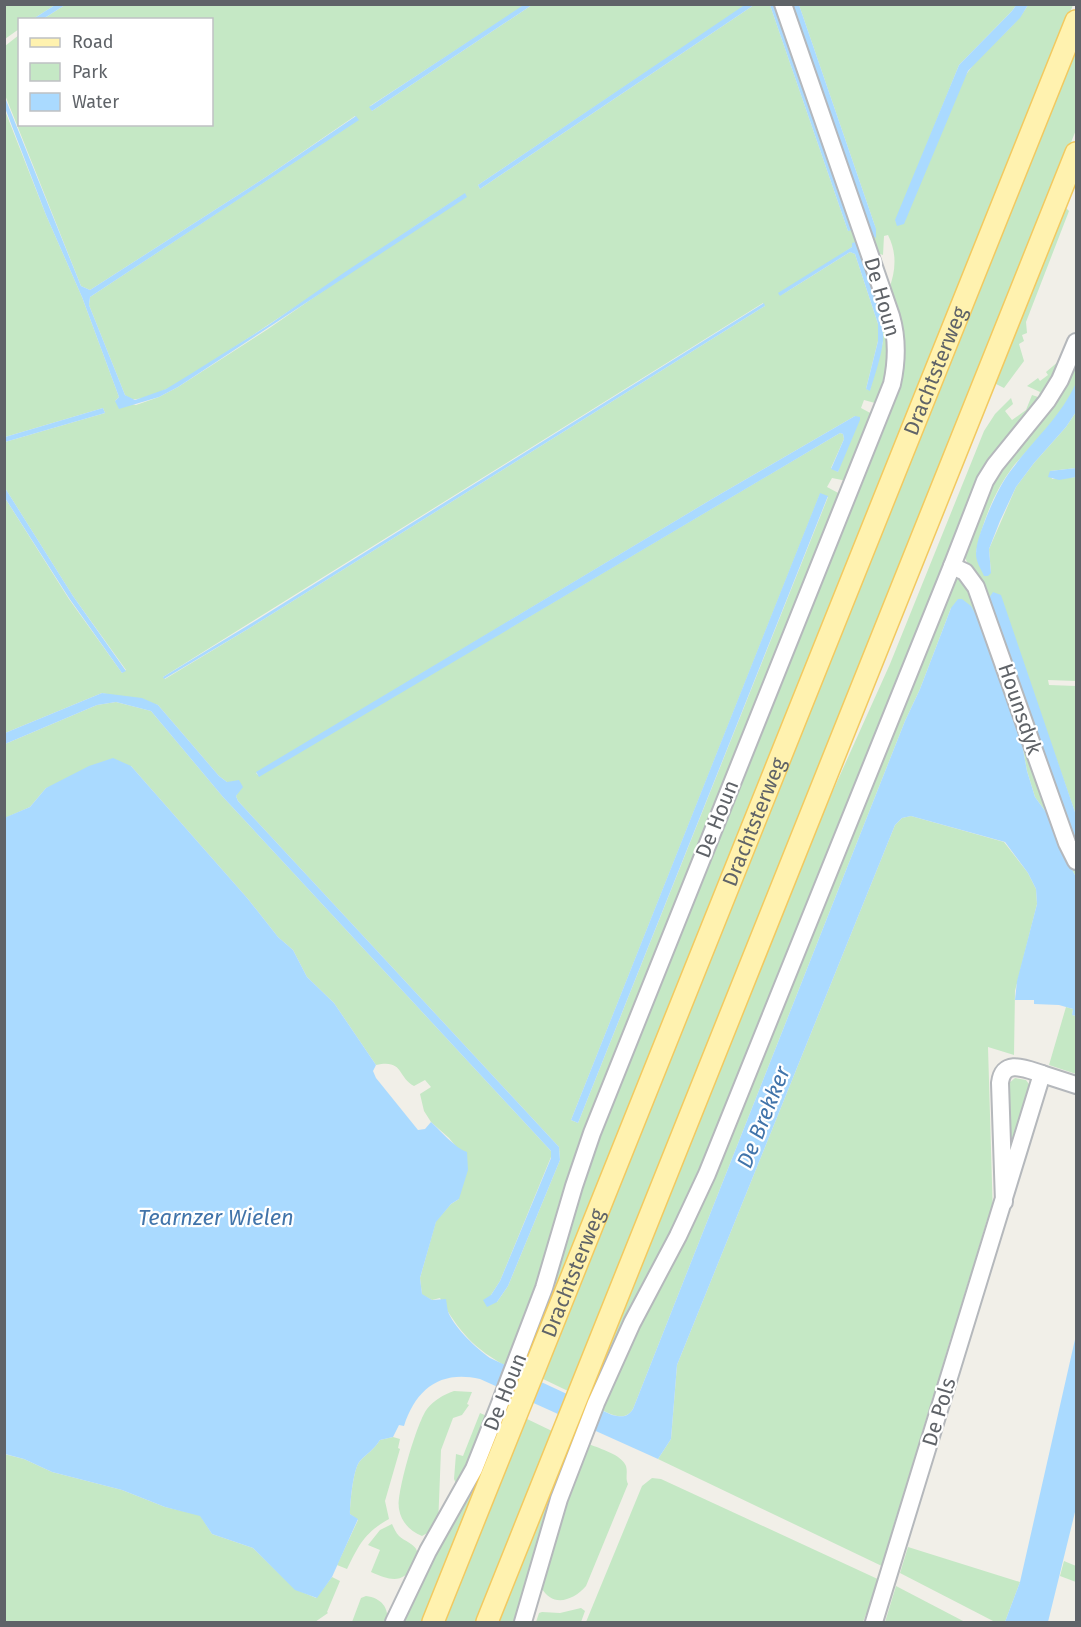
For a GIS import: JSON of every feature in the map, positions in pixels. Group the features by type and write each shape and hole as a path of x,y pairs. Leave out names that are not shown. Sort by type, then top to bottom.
{"main road":[{"name":"Drachtsterweg","path":"433,1623 524,1370 1077,21"},
{"path":"487,1623 571,1439 1077,153"}],"street":[{"name":"De Houn","path":"524,1370 544,1288 592,1133 885,403 896,367 896,332 783,4"},
{"path":"587,1399 632,1323 678,1236 707,1174 985,481 995,465 1047,401 1060,380 1077,342"},
{"name":"Hounsdyk","path":"952,566 965,572 976,587 1067,843 1077,861"},
{"name":"De Pols","path":"1004,1202 1001,1077 1009,1067 1015,1066 1077,1085"},
{"name":"De Pols","path":"874,1623 1042,1074"},
{"name":"De Houn","path":"394,1623 420,1567 508,1410"},
{"path":"523,1623 571,1439"}],"green space":[{"path":"5,5 55,5 35,18 18,18 18,30 5,39"},
{"path":"65,5 525,5 370,106 372,111 532,5 746,5 478,185 480,189 754,5 770,5 848,231 851,229 776,5 861,240 892,348 880,401 875,403 864,400 861,408 874,415 847,481 832,478 827,487 842,495 508,1367 468,1338 440,1298 432,1300 422,1295 420,1278 436,1221 451,1204 459,1199 458,1149 431,1122 424,1111 420,1094 431,1087 425,1080 414,1086 391,1064 376,1065 334,1003 307,977 293,950 278,937 248,899 131,766 46,788 30,807 5,818 5,744 97,705 116,702 151,711 223,797 551,1151 551,1157 500,1281 491,1295 497,1302 508,1286 560,1160 559,1147 238,801 236,796 238,792 233,783 219,776 158,705 102,693 5,733 5,498 69,599 122,673 126,670 73,596 5,488 5,442 105,413 103,408 5,437 4,108 46,215 82,297 119,397 115,401 136,405 178,387 268,329 464,194 183,380 160,392 131,398 125,395 89,305 90,297 358,120 355,116 266,177 90,290 81,286 5,95 5,46 18,36 18,126 213,126 213,18 45,18","holes":["852,243 883,323 883,342 870,390 866,389 878,341 878,324 855,254 850,252 780,296 852,247","763,303 765,306 248,629 165,679 163,677","855,416 838,472 831,468 844,439 843,434 840,433 259,776 256,773 717,496","820,494 828,497 578,1123 571,1120"]},
{"path":"787,5 792,5 843,154 876,229 799,5 1016,5 959,65 895,223 962,82 977,61 1013,25 1028,5 1073,5 524,1370 520,1369 579,1187 896,386 889,289 894,268 893,248 888,235 884,236 883,255 875,252"},
{"path":"1076,48 1076,130 568,1391 541,1378"},
{"path":"1065,207 1069,211 1026,322 1027,333 1022,335 1024,341 1019,344 1024,361 1004,388 994,383"},
{"path":"1076,357 1077,381 1065,407 1006,477 990,508 976,552 991,573 989,549 1016,487 1076,412 1076,468 1050,471 1052,479 1076,477 1076,681 1048,680 1049,685 1076,686 1076,815 1030,684 989,598 1076,844 1076,854 979,585 963,554 991,484"},
{"path":"1059,361 1049,387 996,454 691,1194 590,1401 587,1399 814,833 890,664 984,431 995,414 1011,398 1013,404 1005,411 1012,420 1026,410 1032,395 1038,397 1040,392 1027,386 1038,378 1040,381 1048,375 1046,372"},
{"path":"959,578 966,580 1076,865 1076,877 1057,841 1048,815 1035,797 1021,738 1003,679 951,608 633,1409 623,1416 611,1414 602,1410 952,584"},
{"path":"911,816 1004,842 1028,873 1036,889 1037,904 1015,991 1014,1055 988,1047 993,1217 992,1221 987,1220 975,1260 980,1262 974,1280 969,1279 957,1319 961,1321 956,1338 951,1337 939,1378 943,1379 938,1397 933,1396 921,1436 925,1438 920,1457 915,1456 903,1495 907,1497 902,1515 897,1514 889,1541 893,1542 886,1568 658,1459 671,1439 677,1365 895,825 902,818"},
{"path":"1066,1007 1073,1009 1072,1015 1076,1016 1076,1074 1049,1065"},
{"path":"1015,1078 1026,1080 1031,1087 1014,1140 1009,1138 1008,1084"},
{"path":"454,1391 472,1392 467,1404 469,1405 462,1415 453,1418 441,1450 438,1526 434,1523 429,1532 422,1536 407,1526 400,1514 399,1501 404,1474 413,1442 427,1409 439,1398"},
{"path":"504,1409 508,1410 424,1622 401,1622"},
{"path":"480,1413 489,1417 458,1488 454,1479 456,1454 463,1456"},
{"path":"525,1418 552,1431 475,1622 444,1622"},
{"path":"393,1437 400,1439 398,1448 400,1449 385,1501 389,1519 363,1540 347,1569 337,1565 358,1520 350,1514 355,1471 360,1461 380,1440"},
{"path":"571,1439 574,1440 516,1622 497,1622"},
{"path":"589,1444 620,1458 627,1469 628,1484 586,1586 569,1598 557,1600 546,1594 541,1587 565,1502"},
{"path":"4,1454 24,1459 52,1472 122,1490 165,1507 200,1515 212,1534 253,1548 295,1589 316,1598 332,1577 340,1581 328,1613 315,1622 5,1622"},
{"path":"652,1478 661,1479 882,1581 871,1616 866,1614 863,1622 586,1622 642,1486"},
{"path":"392,1524 398,1535 414,1546 418,1554 416,1562 406,1575 396,1579 371,1572 380,1550 368,1545 380,1530"},
{"path":"908,1547 1020,1582 1005,1622 995,1622 900,1573"},
{"path":"1064,1561 1076,1566 1076,1582 1060,1576"},
{"path":"896,1586 965,1622 885,1622"},
{"path":"366,1596 383,1604 387,1612 387,1622 352,1622 361,1598"},
{"path":"581,1608 585,1611 581,1622 536,1622 539,1613 542,1612 560,1613"}],"water":[{"path":"525,4 532,5 372,111 369,107"},
{"path":"746,4 754,5 480,189 478,185"},
{"path":"55,5 65,5 45,18 35,18"},
{"path":"770,5 776,5 852,230 848,231"},
{"path":"792,5 799,5 876,229 876,238 872,235"},
{"path":"1016,5 1028,5 1020,18 968,71 904,224 897,226 895,220 959,65"},
{"path":"4,95 81,286 90,290 356,116 359,120 90,297 89,305 125,395 135,400 166,389 189,375 267,326 465,193 467,197 178,387 159,397 119,409 115,401 119,397 82,297 46,215 5,108"},
{"path":"856,242 874,291 883,330 881,354 870,391 866,389 878,341 878,324 855,254 850,252 780,296 778,293 852,247 852,243"},
{"path":"764,303 765,306 248,629 164,679 163,677"},
{"path":"1076,383 1076,412 1016,487 989,549 991,573 984,576 977,560 976,549 994,499 1020,458 1055,418"},
{"path":"103,408 105,413 5,442 5,437"},
{"path":"855,416 860,417 860,420 838,472 831,469 844,439 843,434 840,433 259,777 256,772 717,496"},
{"path":"1076,468 1076,477 1059,480 1048,477 1050,471"},
{"path":"5,488 73,596 126,671 122,673 69,598 5,498"},
{"path":"820,493 828,496 578,1123 571,1120"},
{"path":"993,592 1001,595 1076,815 1076,844 989,598"},
{"name":"Tearnzer Wielen","path":"958,599 962,599 971,606 983,627 1003,679 1021,738 1035,797 1048,815 1057,841 1076,877 1076,1016 1072,1015 1073,1009 1059,1005 1034,1004 1034,1000 1015,1000 1017,981 1037,904 1036,889 1028,873 1005,842 911,816 902,818 895,825 677,1365 671,1439 658,1459 480,1379 453,1377 442,1380 423,1392 415,1402 404,1426 399,1425 393,1437 380,1440 360,1461 352,1486 350,1514 358,1519 332,1577 317,1598 295,1590 253,1548 212,1534 200,1516 165,1507 122,1490 52,1472 24,1459 5,1454 4,818 30,807 46,788 89,766 113,758 131,766 248,899 278,937 293,950 307,977 334,1003 376,1065 373,1071 376,1078 418,1130 425,1129 431,1122 453,1143 467,1152 468,1170 459,1199 451,1204 436,1222 420,1278 422,1294 432,1300 446,1299 448,1312 456,1326 490,1358 612,1415 624,1416 633,1409 905,721 920,689 951,608"},
{"path":"102,693 142,698 158,705 219,776 227,782 239,780 243,787 236,796 238,801 559,1147 560,1160 508,1286 497,1302 487,1307 483,1300 491,1295 500,1281 551,1158 551,1151 223,797 151,711 116,702 97,705 5,744 5,733"},
{"path":"1076,1335 1076,1508 1048,1622 1005,1622 1020,1582"}],"water label":[{"name":"De Brekker","path":"763,1117"}]}
